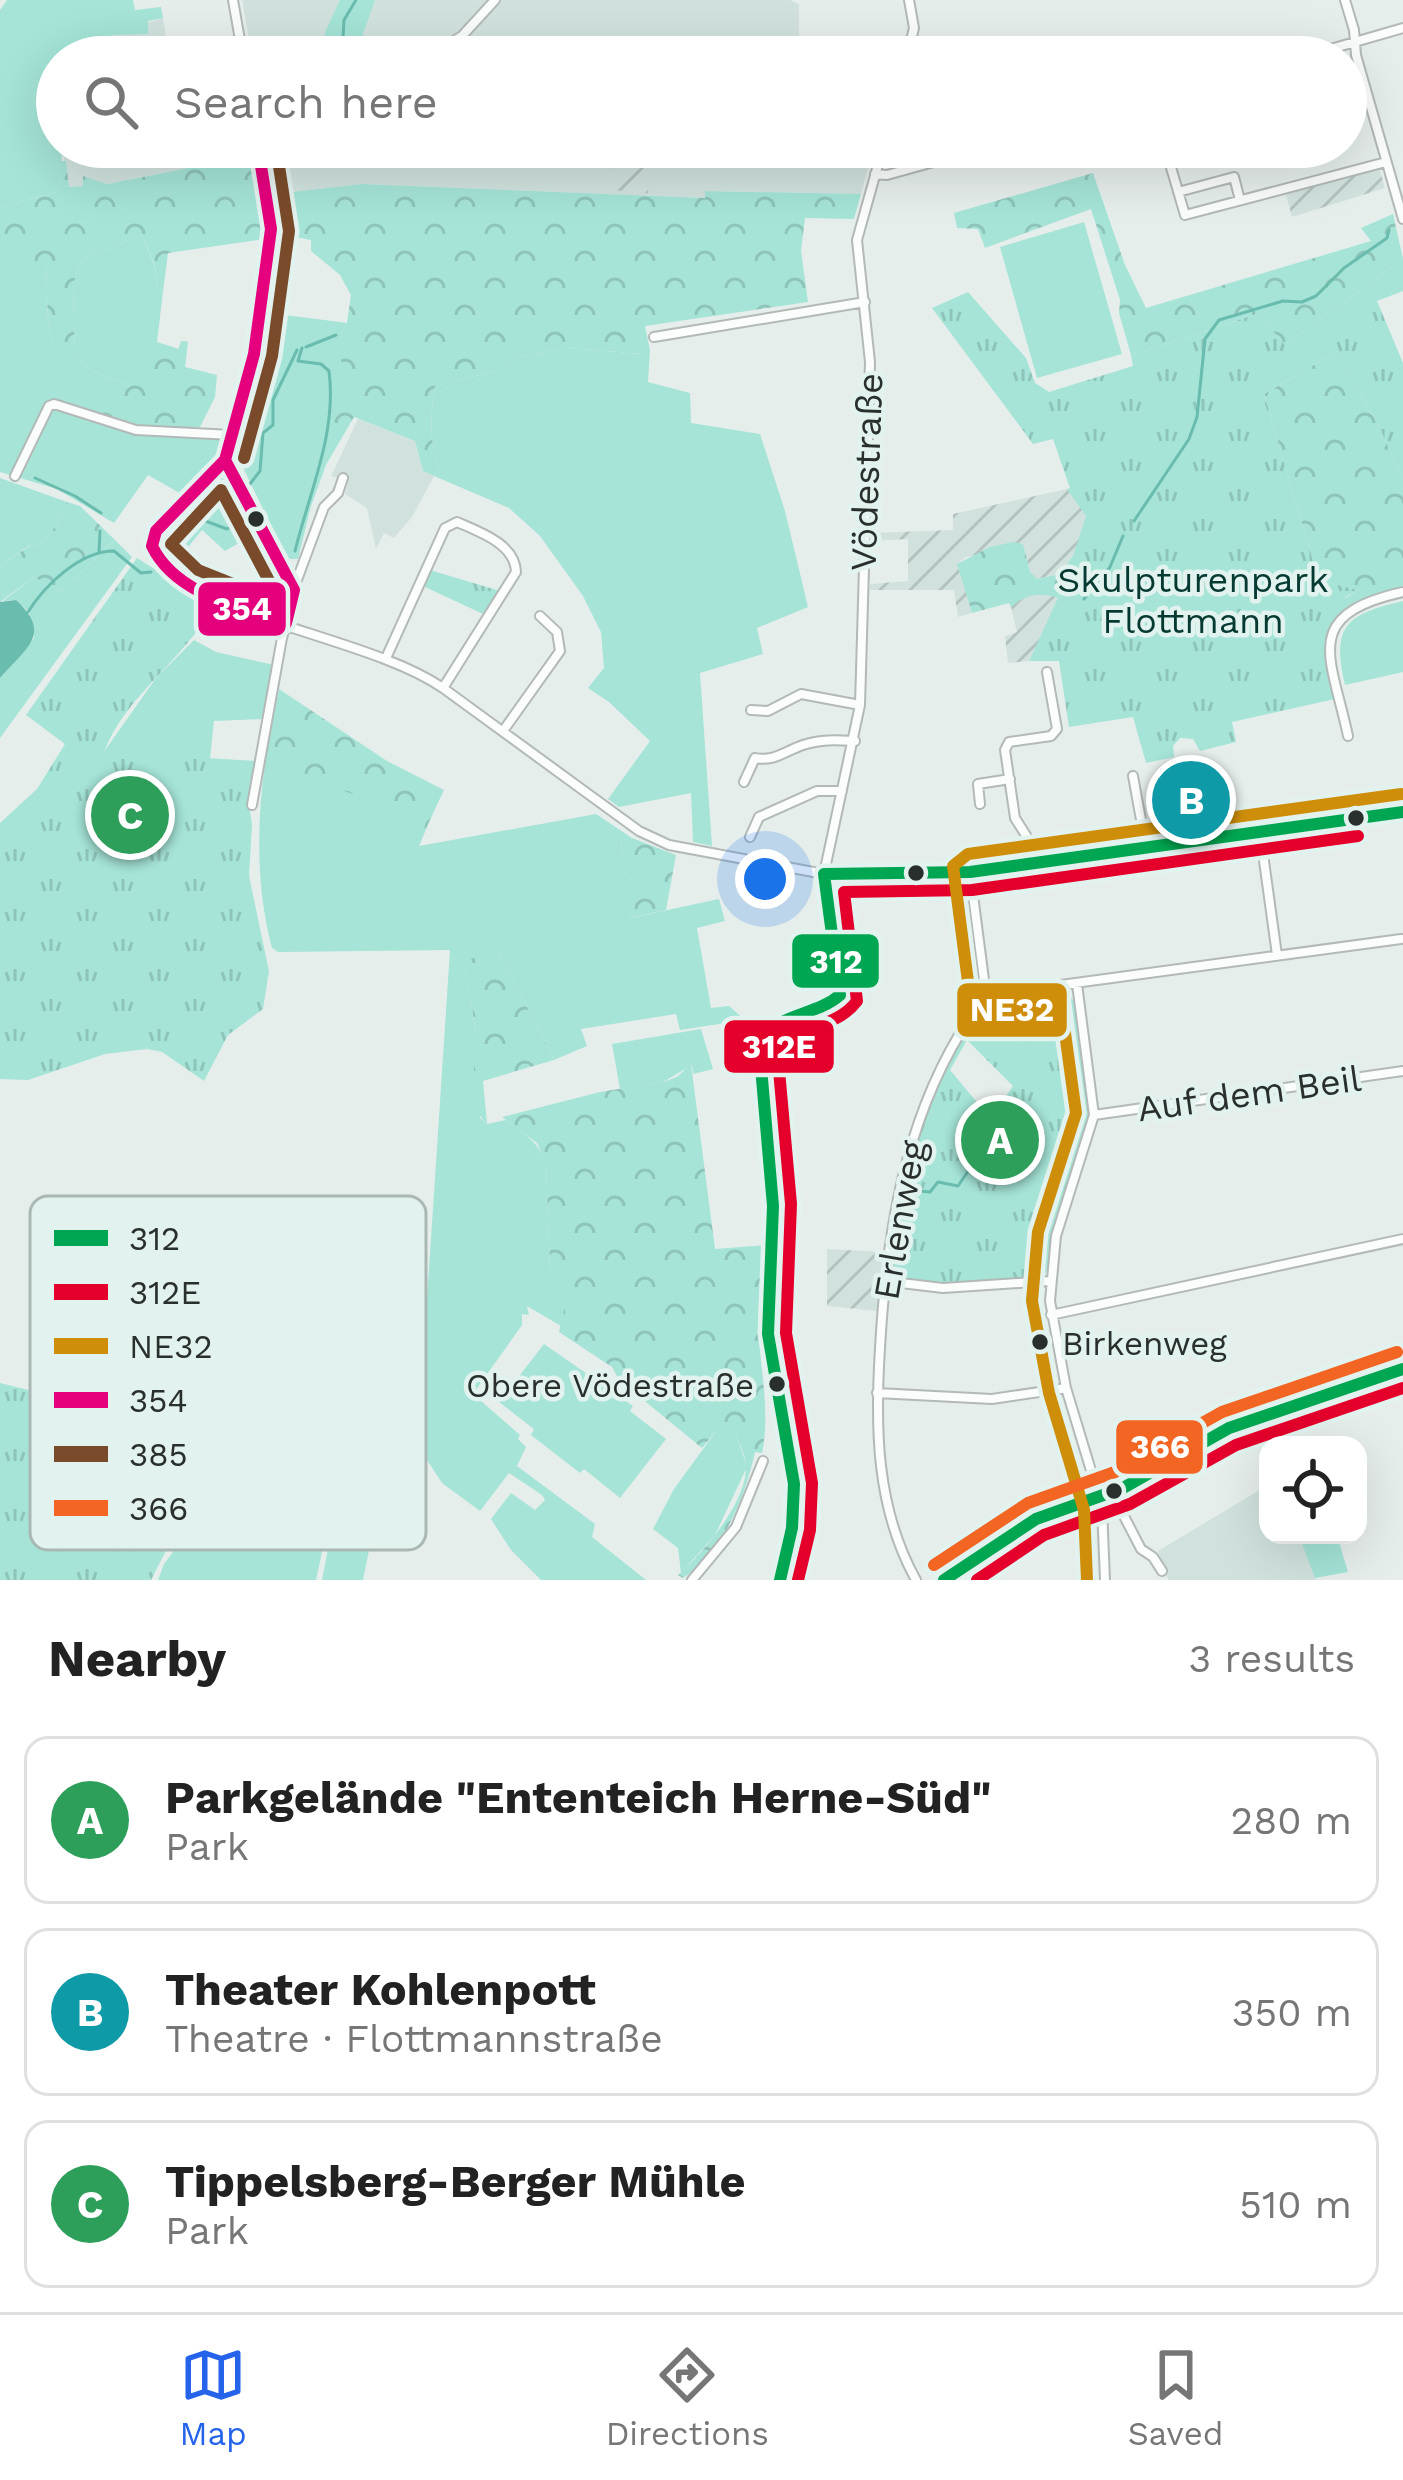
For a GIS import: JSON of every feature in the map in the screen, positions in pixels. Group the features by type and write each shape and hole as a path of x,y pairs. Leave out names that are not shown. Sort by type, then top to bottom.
{"street":[{"path":"233,0 239,36"},
{"path":"462,36 496,0"},
{"path":"909,0 912,36"},
{"path":"1345,0 1353,36"},
{"path":"1367,38 1403,28"},
{"path":"1367,92 1402,211"},
{"path":"1367,167 1385,162"},
{"path":"262,168 272,229 258,333 225,460 156,532 152,546 160,565 179,578 217,599 386,658 443,688 607,810 658,842 824,874 970,872 1403,812"},
{"path":"877,168 875,174 887,176 915,168"},
{"path":"1171,168 1185,214 1362,168"},
{"name":"Vödestraße","path":"780,1580 792,1528 794,1484 768,1334 773,1206 759,1044 773,1025 830,1004 840,995 824,874 860,705 870,362 857,240 875,174"},
{"path":"1178,192 1234,176 1240,200"},
{"path":"654,337 865,302"},
{"path":"15,476 54,404 136,430 232,435"},
{"path":"225,460 294,590"},
{"path":"253,805 294,590 324,507 338,493 343,478"},
{"path":"386,658 445,528 457,522 485,534 510,554 516,572 443,688"},
{"path":"1348,736 1331,662 1333,634 1358,604 1403,592"},
{"path":"502,731 560,651 557,632 540,616"},
{"path":"1031,865 1027,836 1015,818 1006,750 1009,742 1051,736 1057,729 1047,672"},
{"path":"751,710 768,711 801,694 860,705"},
{"path":"744,782 754,758 769,761 824,740 855,741"},
{"path":"1133,776 1147,848"},
{"path":"980,804 978,784 1010,779"},
{"path":"749,837 759,817 818,791 842,791"},
{"path":"1260,832 1277,956"},
{"path":"970,872 986,994 1401,939"},
{"path":"1077,984 1094,1115 1057,1236 1049,1281 1066,1388 1099,1497 1105,1580"},
{"name":"Erlenweg","path":"916,1580 895,1530 883,1483 877,1393 884,1281 898,1194 916,1126 952,1042 986,994"},
{"name":"Auf dem Beil","path":"1094,1115 1403,1072"},
{"path":"1051,1316 1403,1238"},
{"path":"884,1281 962,1288 1049,1281"},
{"path":"944,1580 1036,1519 1112,1493 1229,1428 1403,1370"},
{"path":"877,1393 992,1400 1066,1388"},
{"path":"692,1580 736,1527 763,1461"},
{"path":"1112,1493 1141,1549 1162,1571"}],"shaded area":[{"path":"242,0 790,0 799,4 799,36 248,36"},
{"path":"163,18 166,36 110,36"},
{"path":"1379,167 1385,188 1292,217 1285,191"},
{"path":"65,168 189,168 107,184 83,177 83,186 68,187"},
{"path":"270,168 868,168 861,194 706,191 706,198 363,184 274,194"},
{"path":"613,168 649,168 648,193 612,190"},
{"path":"358,419 415,441 423,471 434,476 412,517 394,538 384,533 376,549 367,508 345,494 349,481 331,476"},
{"path":"1067,489 1087,516 1076,551 1060,574 1036,579 1023,545 966,557 958,563 972,613 958,617 954,590 870,590 870,584 908,581 908,539 871,541 871,533 953,530 953,514"},
{"path":"1042,592 1058,598 1048,623 1029,661 1008,663 1005,636 1017,632 1011,607 1019,599"},
{"path":"16,600 33,622 34,632 26,649 0,678 0,602"},
{"path":"1022,1119 1042,1126 1045,1134 1039,1146 985,1167 964,1158 973,1145"},
{"path":"827,1249 883,1252 877,1311 827,1306"},
{"path":"1259,1490 1259,1544 1302,1544 1316,1580 1168,1580 1158,1551"}],"green space":[{"path":"7,0 133,0 135,10 161,7 163,18 148,21 148,34 36,36 36,168 61,168 60,191 0,208 0,10"},
{"path":"340,0 375,0 363,36 325,36"},
{"path":"61,168 67,168 69,187 83,186 83,176 107,184 189,168 257,168 265,239 168,253 163,292 158,291 155,266 142,235 82,259 73,284 75,353 90,370 130,386 146,346 176,357 181,341 188,342 185,367 217,375 215,397 200,427 159,431 92,410 99,393 66,368 51,340 46,265 0,265 0,208 60,191"},
{"path":"1093,173 1125,265 1146,308 1371,241 1361,228 1393,214 1403,259 1285,345 1257,314 1131,355 1120,300 1091,209 985,248 978,229 957,228 954,213"},
{"path":"362,184 705,198 705,191 861,194 854,219 805,218 801,251 808,302 645,326 650,350 643,354 566,348 518,357 496,371 435,386 431,427 439,468 434,476 423,471 415,441 354,417 326,465 351,295 340,275 311,251 311,240 279,234 274,194"},
{"path":"1084,222 1122,354 1037,378 1000,247"},
{"path":"142,235 155,267 158,291 163,292 157,342 179,349 176,358 130,386 90,370 75,353 73,284 82,259"},
{"name":"Skulpturenpark Flottmann","path":"1403,259 1403,291 1377,301 1403,363 1403,480 1378,424 1336,352 1264,394 1314,564 1334,584 1358,590 1345,597 1350,605 1329,637 1335,699 1232,722 1236,742 1200,751 1193,739 1180,738 1173,746 1174,757 1146,763 1133,717 1069,727 1059,661 1029,661 1063,587 1086,516 1067,489 1053,439 1033,444 932,308 968,292 1026,358 1035,383 1049,392 1133,366 1131,355 1257,314 1285,345"},
{"path":"0,265 46,265 48,324 57,355 80,381 100,393 89,419 136,434 223,440 211,466 183,495 148,475 114,523 57,489 0,472"},
{"path":"269,313 348,323 326,465 298,559 287,559 237,455"},
{"path":"566,348 643,354 650,350 648,382 690,393 691,423 760,434 785,511 808,607 757,628 763,654 700,673 712,846 693,842 691,793 619,807 608,799 650,741 588,688 604,668 601,632 583,596 540,536 509,508 434,476 439,468 431,427 435,386 496,371 518,357"},
{"path":"1336,352 1378,424 1403,480 1403,588 1350,605 1345,598 1358,590 1334,584 1314,564 1264,394"},
{"path":"225,474 255,534 225,551 202,530 175,563 158,547 160,537"},
{"path":"0,478 67,502 56,526 38,547 30,545 0,566"},
{"path":"67,502 80,506 115,540 60,592 34,577 0,602 0,566 31,545 38,547 56,526"},
{"path":"115,540 132,557 0,738 0,678 34,638 29,612 16,600 3,601 34,577 60,592"},
{"path":"1023,544 1030,572 1037,579 1060,574 1076,551 1058,598 1033,595 1011,607 1009,603 972,613 957,564 990,547"},
{"path":"137,558 213,606 187,644 127,712 104,752 256,761 248,799 252,824 249,876 269,971 263,1009 228,1035 204,1081 162,1052 147,1049 105,1054 28,1080 0,1079 0,823 37,789 65,744 26,715"},
{"path":"430,570 500,591 485,615 423,586"},
{"path":"1403,601 1403,672 1345,685 1340,649 1347,626 1368,611"},
{"path":"194,640 216,652 274,665 264,719 214,721 210,759 103,753 156,678"},
{"path":"279,689 387,761 444,790 417,847 417,820 265,759"},
{"path":"272,720 433,813 419,846 596,814 632,838 621,843 630,918 719,899 725,921 697,928 711,1008 729,1006 745,1020 680,1030 676,1014 581,1029 587,1046 554,1060 499,952 465,967 477,1039 480,1118 487,1124 506,1120 539,1150 546,1164 550,1271 572,1279 561,1326 527,1306 529,1315 522,1314 522,1325 473,1394 520,1435 526,1447 517,1466 595,1524 592,1537 646,1580 541,1580 511,1550 491,1519 511,1493 535,1510 545,1500 542,1495 509,1473 480,1511 442,1483 426,1458 426,1315 450,950 278,952 272,948 260,862 263,777"},
{"path":"632,838 676,855 666,910 629,918 621,842"},
{"path":"499,952 554,1060 483,1081 487,1124 473,1093 476,1033 465,967 466,960"},
{"path":"1060,990 1075,1001 1088,1126 1046,1273 1038,1278 970,1284 898,1280 890,1267 908,1164 932,1093 968,1025 1001,1000","holes":["967,1040 1013,1086 991,1119 950,1070"]},
{"path":"701,1029 713,1069 693,1074 692,1065 663,1082 620,1089 612,1044"},
{"path":"691,1064 715,1249 767,1245 758,1321 765,1420 762,1453 755,1452 745,1487 730,1522 710,1554 683,1578 678,1575 721,1527 744,1483 745,1460 735,1431 722,1424 702,1448 619,1380 612,1367 559,1332 571,1280 550,1271 546,1164 537,1143 502,1117 600,1092 663,1082"},
{"path":"544,1344 633,1406 630,1411 666,1439 620,1498 531,1435 534,1429 499,1402"},
{"path":"0,1383 30,1390 30,1550 166,1550 151,1580 0,1580"},
{"path":"722,1423 735,1431 747,1467 715,1535 681,1573 678,1548 653,1529 674,1489"},
{"path":"1302,1544 1340,1544 1348,1572 1315,1578"},
{"path":"174,1550 322,1550 316,1580 158,1580"},
{"path":"328,1550 369,1550 363,1580 322,1580"}],"waterway":[{"path":"343,36 344,20 356,0"},
{"path":"1134,521 1189,439 1197,417 1205,339 1219,320 1316,296 1344,268 1387,238 1389,230"},
{"path":"306,347 336,335"},
{"path":"295,551 326,439 330,394 329,371 321,364 298,361 302,348"},
{"path":"250,484 260,471 263,433 273,425 273,400 297,350"},
{"path":"35,478 101,513"},
{"path":"166,553 182,521 192,516 227,529 234,525 226,500 234,492"},
{"path":"99,552 100,531"},
{"path":"1084,599 1110,567 1123,536"},
{"path":"28,612 65,571 101,553 114,551 141,573 151,572"},
{"path":"920,1191 930,1192 938,1182 958,1186 973,1164"}],"transit line":[{"name":"354","path":"225,460 254,354 271,229 261,168"},
{"name":"385","path":"244,458 272,356 289,231 279,168"},
{"name":"354","path":"225,460 294,590 286,623 192,587 162,562 152,546 156,531 225,460"},
{"name":"385","path":"221,490 275,592 273,600 198,570 171,544 221,490"},
{"name":"NE32","path":"1087,1580 1084,1510 1049,1393 1032,1301 1038,1232 1076,1113 1061,1004 986,1013 971,1005 953,866 968,854 1401,794"},
{"name":"312","path":"780,1580 792,1528 794,1484 768,1334 773,1206 759,1044 775,1026 840,995 824,874 970,872 1403,812"},
{"name":"312E","path":"798,1580 810,1530 812,1483 786,1333 791,1204 777,1048 796,1034 839,1017 857,1001 844,892 972,890 1358,836"},
{"name":"366","path":"934,1565 1028,1503 1115,1472 1222,1412 1397,1352"},
{"name":"312","path":"944,1580 1036,1519 1123,1488 1229,1428 1403,1369"},
{"name":"312E","path":"977,1580 1044,1535 1130,1504 1236,1445 1403,1388"}],"place":[{"name":"Theater Kohlenpott","path":"1191,800"},
{"name":"Tippelsberg-Berger Mühle","path":"130,815"},
{"name":"Parkgelände \"Ententeich Herne-Süd\"","path":"1000,1140"},
{"name":"Birkenweg","path":"1040,1342"},
{"name":"Obere Vödestraße","path":"777,1384"}]}
